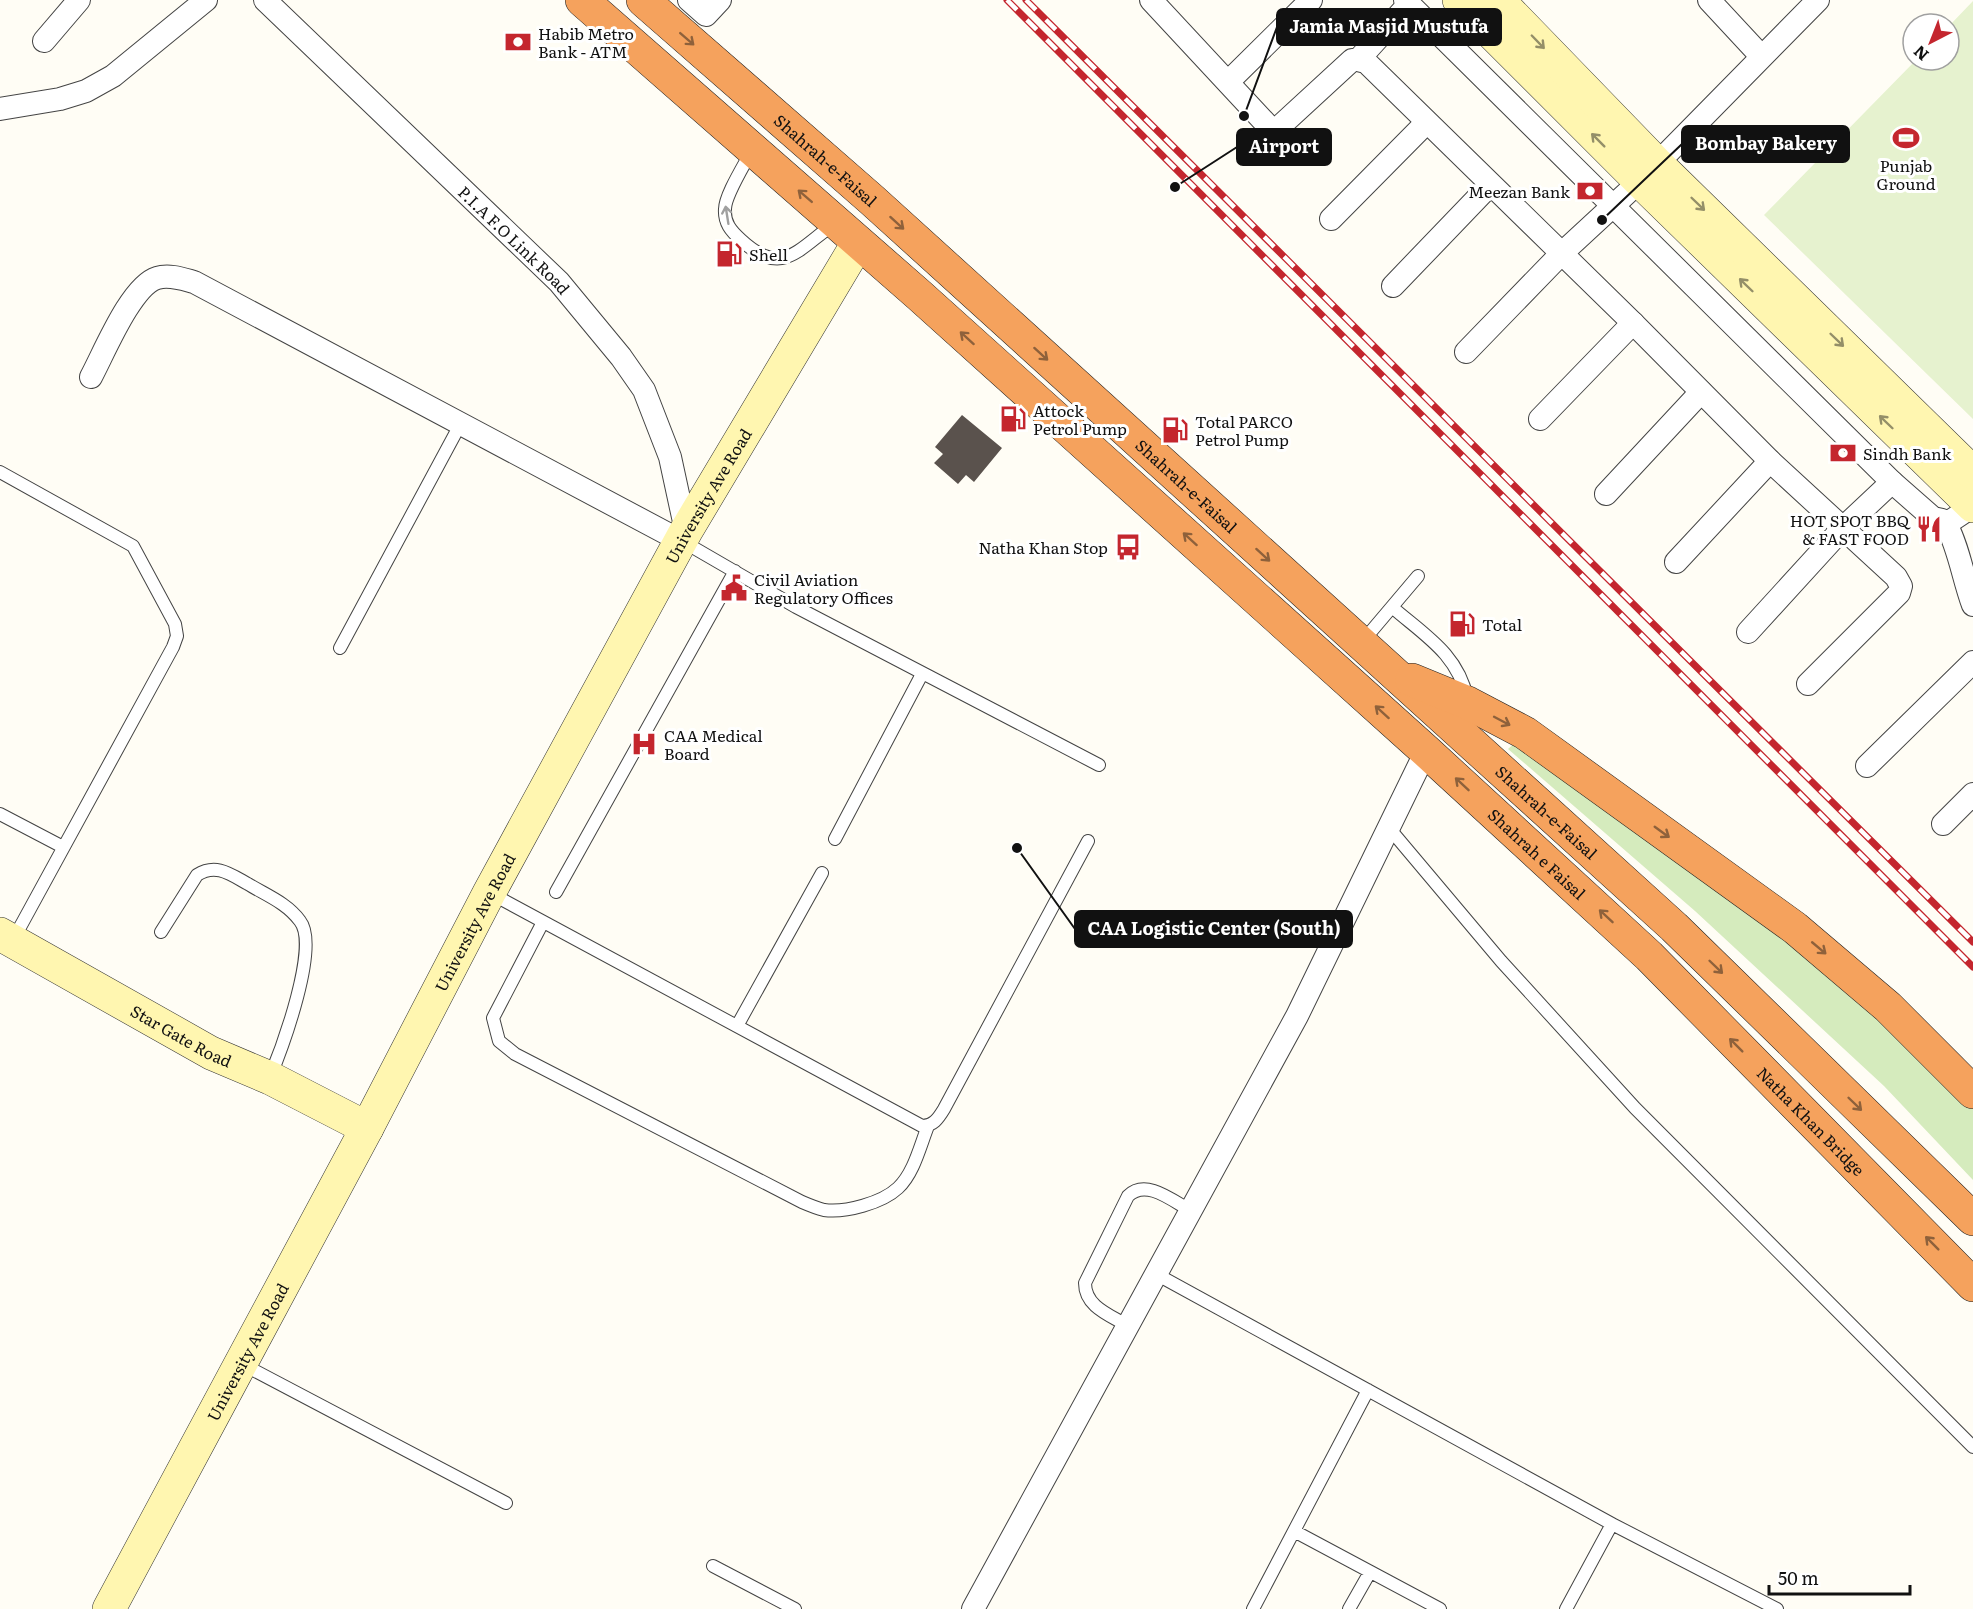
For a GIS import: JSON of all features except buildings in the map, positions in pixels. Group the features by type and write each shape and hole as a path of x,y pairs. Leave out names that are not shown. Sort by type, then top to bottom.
{"highway":[{"path":"582,0 928,303 1426,751"},
{"name":"Shahrah-e-Faisal","path":"650,2 872,200 1674,927 1973,1219"},
{"path":"1391,671 1467,703 1525,733 1795,928 1888,1007 1973,1092"},
{"name":"Shahrah e Faisal","path":"1426,751 1649,956"},
{"name":"Natha Khan Bridge","path":"1649,956 1973,1285"}],"street":[{"path":"44,41 79,0"},
{"path":"0,109 60,99 86,91 113,76 206,0"},
{"name":"P.I.A F.O Link Road","path":"265,0 559,282 621,357 644,390 670,457 684,536"},
{"path":"689,0 706,15 720,0"},
{"path":"1151,0 1275,130 1352,60 1366,62 1770,461 1896,578 1901,586 1899,593 1808,684"},
{"path":"1228,82 1311,0"},
{"path":"1460,0 1973,473"},
{"path":"1498,0 1648,172 1973,506 1946,524"},
{"path":"1709,0 1761,56"},
{"path":"1466,352 1561,254 1648,172 1818,0"},
{"path":"1359,60 1407,2 1892,482 1933,518 1942,520 1946,524 1952,536 1961,575 1973,604"},
{"path":"1332,219 1426,123"},
{"path":"1393,286 1490,185"},
{"name":"University Ave Road","path":"109,1609 367,1128 489,893 846,233"},
{"path":"91,377 136,295 147,283 159,277 179,278 194,282 461,423 684,536"},
{"path":"1540,419 1632,323"},
{"path":"1606,494 1701,392"},
{"path":"1676,562 1770,461"},
{"path":"1748,632 1842,529 1892,482"},
{"path":"1868,766 1973,662"},
{"path":"973,1609 1297,1016 1426,751"},
{"path":"1943,824 1973,794"},
{"name":"Star Gate Road","path":"6,938 211,1053 270,1078 367,1128"}],"lane":[{"path":"752,150 724,206 729,229 756,254 769,260 785,259 846,233"},
{"path":"340,648 461,423"},
{"path":"0,472 133,546 175,624 177,636 63,848 6,938"},
{"path":"684,536 735,571 922,674 1099,765"},
{"path":"556,892 735,571"},
{"path":"1361,644 1418,576"},
{"path":"1392,607 1446,654 1457,667 1463,678 1467,703"},
{"path":"835,839 922,674"},
{"path":"0,814 63,848"},
{"path":"1389,828 1501,961 1635,1108 1973,1447"},
{"path":"489,893 922,1126 928,1126 938,1120 1088,841"},
{"path":"161,932 197,875 206,869 214,868 285,905 302,923 306,946 300,988 287,1037 270,1078"},
{"path":"737,1026 822,873"},
{"path":"543,922 493,1018 499,1041 515,1054 802,1202 824,1210 844,1209 887,1197 899,1187 912,1169 928,1126"},
{"path":"1128,1326 1094,1305 1085,1292 1085,1283 1128,1196 1139,1190 1154,1190 1191,1211"},
{"path":"1156,1274 1612,1524 1777,1609"},
{"path":"241,1363 506,1503"},
{"path":"1253,1609 1368,1390"},
{"path":"1566,1609 1612,1524"},
{"path":"1294,1531 1440,1609"},
{"path":"712,1566 795,1609"},
{"path":"1349,1609 1370,1572"}],"green space":[{"name":"Punjab Ground","path":"1973,1 1973,419 1764,215 1904,72 1961,72 1961,14"},
{"path":"1519,739 1887,1015 1973,1102 1973,1180 1884,1086 1695,911 1508,749"}],"railway":[{"path":"1007,0 1973,967"},
{"path":"1026,0 1973,942"}],"place":[{"name":"Habib Metro Bank - ATM","path":"518,42"},
{"name":"Jamia Masjid Mustufa","path":"1244,116"},
{"name":"Punjab Ground","path":"1906,138"},
{"name":"Airport","path":"1175,187"},
{"name":"Meezan Bank","path":"1590,191"},
{"name":"Bombay Bakery","path":"1602,220"},
{"name":"Shell","path":"729,254"},
{"name":"Attock Petrol Pump","path":"1013,419"},
{"name":"Total PARCO Petrol Pump","path":"1175,430"},
{"name":"Sindh Bank","path":"1843,453"},
{"name":"HOT SPOT BBQ & FAST FOOD","path":"1929,529"},
{"name":"Natha Khan Stop","path":"1128,547"},
{"name":"Civil Aviation Regulatory Offices","path":"734,588"},
{"name":"Total","path":"1462,624"},
{"name":"CAA Medical Board","path":"644,744"},
{"name":"CAA Logistic Center (South)","path":"1017,848"}]}
